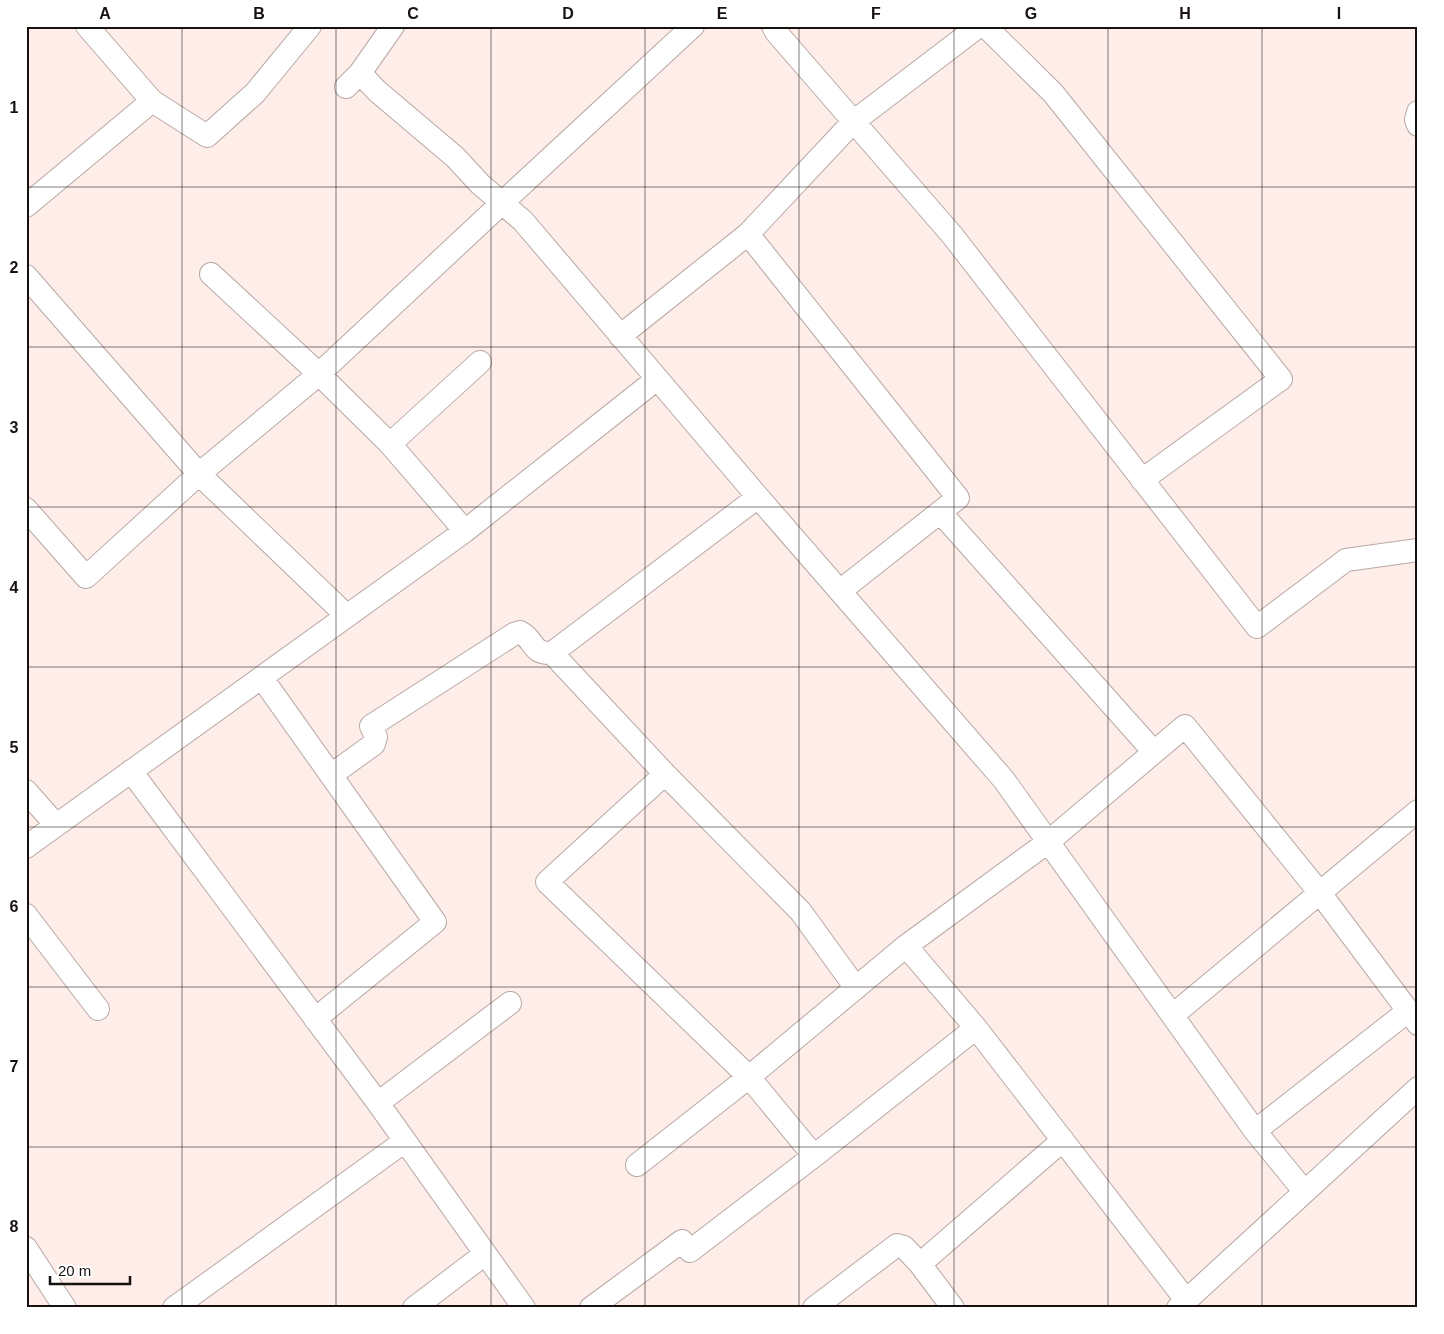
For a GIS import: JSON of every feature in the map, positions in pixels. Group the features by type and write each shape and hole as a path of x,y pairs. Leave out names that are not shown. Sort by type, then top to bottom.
{"street":[{"path":"87,26 152,101 208,136 255,93 310,26"},
{"path":"26,508 86,577 199,474 319,374 692,26"},
{"path":"773,26 776,32 952,235 1257,627 1346,560 1418,550"},
{"path":"620,336 748,234 854,122 979,26"},
{"path":"985,26 1053,93 1281,378 1142,480"},
{"path":"392,27 353,80 377,91 455,157 480,184 523,221 758,497 1004,780 1255,1131 1304,1191"},
{"path":"26,206 152,101"},
{"path":"1418,112 1416,120 1418,125"},
{"path":"748,234 958,498 840,591"},
{"path":"211,274 319,374 390,444 465,531"},
{"path":"26,276 199,474 347,616"},
{"path":"390,444 480,362"},
{"path":"26,847 465,531 657,379"},
{"path":"331,775 374,744 376,737 372,726 514,634 520,632 526,635 537,651 544,654 552,653 758,497"},
{"path":"940,512 1154,752"},
{"path":"552,653 666,774 801,912 856,988"},
{"path":"262,678 435,922 315,1019"},
{"path":"637,1165 749,1077 906,946 1048,842 1185,726 1320,894 1413,1018 1255,1131"},
{"path":"131,771 406,1141 524,1308"},
{"path":"666,774 548,882 749,1077 814,1156"},
{"path":"26,792 56,826"},
{"path":"1173,1016 1418,811"},
{"path":"26,915 98,1009"},
{"path":"906,946 976,1028 1064,1140 1182,1304 1418,1088"},
{"path":"378,1103 510,1003"},
{"path":"591,1308 682,1241 690,1251 976,1028"},
{"path":"920,1264 1064,1140"},
{"path":"174,1308 406,1141"},
{"path":"814,1308 897,1246 904,1247 920,1264 953,1308"},
{"path":"26,1248 34,1278 65,1308"},
{"path":"414,1308 485,1254"}]}
